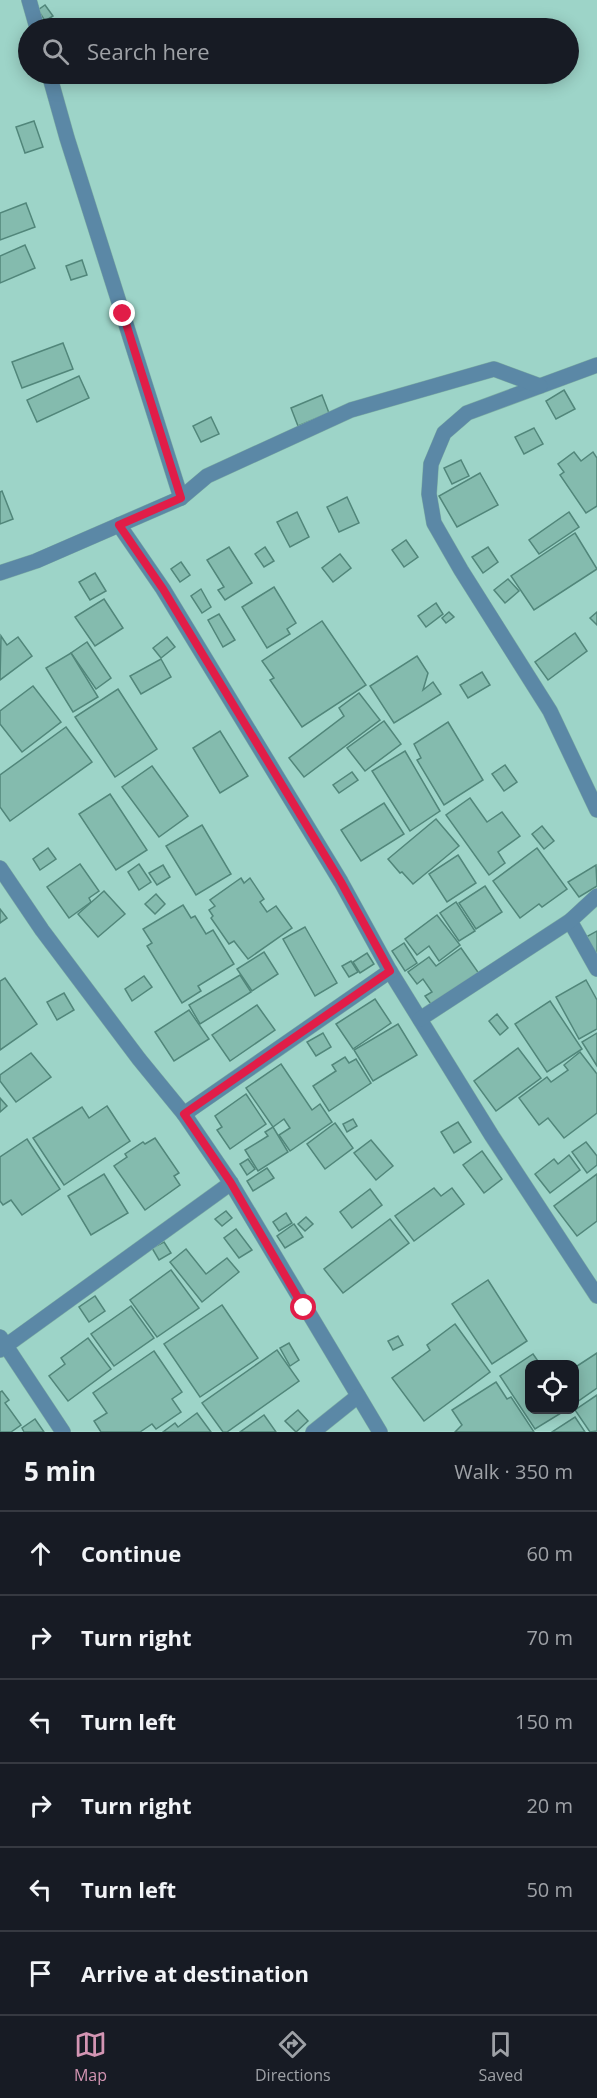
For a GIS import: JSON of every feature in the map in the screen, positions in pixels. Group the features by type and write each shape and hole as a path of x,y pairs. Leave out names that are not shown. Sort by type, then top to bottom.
{"street":[{"path":"29,0 34,18"},
{"path":"52,84 181,498"},
{"path":"597,365 467,413 444,433 431,464 429,494 434,523 550,711 597,810"},
{"path":"0,573 36,561 181,498 207,476 351,410 494,369 540,386"},
{"path":"119,525 163,589 341,882 390,971 492,1136 597,1296"},
{"path":"0,868 42,930 139,1059 184,1114 231,1183 380,1432"},
{"path":"420,1019 570,921 597,896"},
{"path":"570,921 597,969"},
{"path":"184,1114 390,971"},
{"path":"63,1432 2,1344 231,1183"},
{"path":"313,1432 358,1396"}],"building":[{"path":"45,5 53,16 43,18 38,10"},
{"path":"34,121 43,147 25,153 16,127"},
{"path":"26,203 35,227 0,240 0,213"},
{"path":"25,245 35,268 0,283 0,256"},
{"path":"82,260 87,275 71,280 66,266"},
{"path":"63,343 73,369 22,388 12,362"},
{"path":"79,376 89,398 37,422 27,400"},
{"path":"564,390 575,409 556,419 546,401"},
{"path":"322,395 329,413 298,426 291,408"},
{"path":"211,417 219,434 201,442 193,426"},
{"path":"534,428 543,444 524,454 515,437"},
{"path":"574,452 581,461 593,452 597,458 597,506 586,513 560,475 564,472 558,464"},
{"path":"461,460 469,476 452,484 444,468"},
{"path":"480,473 498,505 457,527 439,496"},
{"path":"2,491 13,519 0,524 0,492"},
{"path":"347,497 359,523 339,532 327,507"},
{"path":"297,512 309,537 290,547 277,522"},
{"path":"569,512 579,527 539,554 529,540"},
{"path":"575,533 597,569 534,610 511,576"},
{"path":"406,540 418,557 404,567 392,550"},
{"path":"229,547 252,583 225,600 218,590 224,587 207,560"},
{"path":"265,547 274,561 264,567 255,554"},
{"path":"488,547 498,562 483,573 472,557"},
{"path":"340,554 351,568 333,582 322,568"},
{"path":"181,562 190,575 180,582 171,569"},
{"path":"95,573 106,591 90,600 79,582"},
{"path":"508,579 519,591 505,603 494,590"},
{"path":"274,587 296,623 287,629 290,634 267,648 242,607"},
{"path":"201,589 211,607 202,613 191,596"},
{"path":"104,599 123,628 95,646 75,617"},
{"path":"436,603 443,614 426,627 418,616"},
{"path":"449,612 454,617 446,623 442,618"},
{"path":"597,612 597,625 590,618"},
{"path":"219,614 235,640 223,647 208,620"},
{"path":"322,621 366,685 302,727 270,680 274,678 262,661"},
{"path":"575,633 587,651 548,680 535,662"},
{"path":"1,636 7,645 18,637 32,656 0,680"},
{"path":"167,637 175,647 161,658 153,648"},
{"path":"87,642 111,678 96,689 71,653"},
{"path":"71,653 98,697 73,712 46,668"},
{"path":"417,656 428,673 423,690 433,682 441,694 394,723 370,686"},
{"path":"161,659 171,677 141,694 130,676"},
{"path":"482,672 490,685 468,698 460,685"},
{"path":"33,686 61,722 22,752 0,724 0,711"},
{"path":"118,689 157,749 115,777 75,717"},
{"path":"359,693 380,720 304,777 289,758 344,716 339,708"},
{"path":"384,721 401,744 365,771 347,748"},
{"path":"448,722 483,780 444,805 417,760 421,758 414,744"},
{"path":"66,727 92,762 10,821 0,807 0,775"},
{"path":"220,731 248,776 220,793 193,748"},
{"path":"405,751 440,811 410,831 372,771"},
{"path":"505,765 517,782 504,791 492,774"},
{"path":"152,766 188,816 159,837 122,787"},
{"path":"352,772 358,780 339,793 333,785"},
{"path":"110,794 147,850 116,870 79,814"},
{"path":"470,798 487,822 502,812 520,836 498,852 505,863 489,875 446,815"},
{"path":"384,803 404,834 361,861 341,830"},
{"path":"436,819 459,846 413,884 388,859"},
{"path":"202,825 231,874 196,895 166,846"},
{"path":"542,826 554,841 544,849 532,834"},
{"path":"48,848 56,859 40,870 33,859"},
{"path":"537,848 567,889 542,907 539,904 520,918 493,881"},
{"path":"458,855 476,883 447,902 429,874"},
{"path":"80,864 99,891 89,898 91,902 69,918 47,887"},
{"path":"139,864 151,882 139,890 128,872"},
{"path":"163,865 170,877 157,885 149,873"},
{"path":"596,865 597,886 579,897 568,882"},
{"path":"241,878 244,883 250,878 264,899 260,902 267,912 276,906 292,928 248,959 234,941 229,944 211,918 213,916 209,910 215,906 210,900"},
{"path":"485,886 502,912 476,929 459,903"},
{"path":"104,891 125,914 98,937 78,914"},
{"path":"156,894 165,904 155,914 145,904"},
{"path":"456,902 475,931 459,941 440,913"},
{"path":"183,905 191,918 195,916 206,934 213,930 234,964 198,986 201,991 182,1003 147,946 152,943 143,929"},
{"path":"0,909 7,918 0,923"},
{"path":"437,915 460,945 439,961 429,946 417,955 405,939"},
{"path":"305,927 337,983 315,996 283,939"},
{"path":"597,931 597,955 586,937"},
{"path":"404,943 417,963 405,971 392,951"},
{"path":"461,948 480,975 434,1008 425,996 432,992 423,979 417,984 408,972 429,957 436,966"},
{"path":"264,952 278,974 252,991 237,969"},
{"path":"367,953 374,964 360,973 353,962"},
{"path":"351,961 358,972 349,977 342,966"},
{"path":"240,975 251,992 200,1024 189,1005"},
{"path":"144,976 152,987 132,1001 125,989"},
{"path":"5,978 37,1024 0,1050 0,981"},
{"path":"586,980 597,1000 597,1029 579,1039 556,997"},
{"path":"64,993 74,1010 57,1020 47,1002"},
{"path":"375,999 391,1023 353,1049 336,1024"},
{"path":"550,1001 582,1049 547,1072 515,1024"},
{"path":"257,1005 275,1030 230,1061 212,1035"},
{"path":"189,1010 209,1039 174,1061 155,1032"},
{"path":"497,1014 508,1028 500,1035 489,1021"},
{"path":"398,1024 417,1055 373,1081 354,1050"},
{"path":"323,1033 331,1047 316,1056 307,1042"},
{"path":"597,1033 597,1066 582,1042"},
{"path":"518,1048 541,1078 496,1111 474,1081"},
{"path":"580,1052 597,1074 597,1113 564,1138 548,1118 539,1125 519,1098 547,1077 551,1082 568,1070 564,1065"},
{"path":"31,1053 51,1077 16,1102 0,1081 0,1075"},
{"path":"345,1057 349,1063 356,1059 371,1083 329,1111 313,1086 336,1071 332,1065"},
{"path":"281,1064 312,1110 320,1104 332,1122 290,1151 279,1135 290,1128 284,1119 273,1127 246,1088"},
{"path":"246,1094 266,1124 230,1149 217,1130 222,1127 215,1116"},
{"path":"0,1098 7,1106 0,1112"},
{"path":"107,1106 130,1141 64,1185 33,1138 82,1107 89,1118"},
{"path":"353,1119 357,1126 347,1132 343,1124"},
{"path":"458,1122 471,1142 454,1153 441,1132"},
{"path":"335,1123 353,1148 325,1169 307,1144"},
{"path":"273,1127 288,1152 258,1171 245,1150 268,1136 265,1132"},
{"path":"155,1138 179,1173 174,1176 180,1185 145,1210 114,1166 127,1157 125,1154 143,1142 145,1144"},
{"path":"27,1139 60,1189 22,1215 11,1200 3,1205 0,1201 0,1157"},
{"path":"371,1140 393,1166 376,1180 354,1153"},
{"path":"586,1142 597,1156 597,1165 587,1173 572,1152"},
{"path":"482,1151 502,1179 484,1193 463,1165"},
{"path":"569,1155 580,1170 550,1193 535,1174 554,1159 558,1164"},
{"path":"248,1159 255,1169 247,1175 240,1164"},
{"path":"267,1168 274,1178 253,1191 247,1181"},
{"path":"104,1174 128,1213 91,1235 68,1196"},
{"path":"597,1174 597,1221 577,1236 554,1206"},
{"path":"434,1188 441,1196 452,1188 464,1204 414,1241 395,1216"},
{"path":"370,1189 382,1205 352,1228 340,1212"},
{"path":"226,1211 232,1218 222,1226 215,1219"},
{"path":"286,1213 292,1223 279,1231 273,1222"},
{"path":"306,1217 313,1224 305,1231 298,1224"},
{"path":"390,1219 409,1243 343,1293 324,1269"},
{"path":"294,1224 303,1237 285,1248 277,1236"},
{"path":"236,1229 252,1250 239,1258 224,1238"},
{"path":"164,1242 171,1253 159,1260 152,1248"},
{"path":"186,1249 206,1274 227,1258 239,1272 202,1302 170,1262"},
{"path":"171,1270 199,1308 157,1337 130,1300"},
{"path":"488,1280 527,1341 492,1364 452,1304"},
{"path":"95,1296 105,1311 89,1322 79,1307"},
{"path":"222,1305 258,1358 200,1397 164,1344"},
{"path":"131,1306 154,1338 114,1366 91,1334"},
{"path":"455,1324 490,1372 424,1421 392,1378 430,1350 427,1345"},
{"path":"398,1336 403,1345 393,1350 388,1341"},
{"path":"88,1338 111,1369 68,1401 49,1376 65,1364 61,1358"},
{"path":"289,1343 299,1360 290,1366 280,1348"},
{"path":"277,1350 299,1381 227,1432 223,1432 202,1403"},
{"path":"154,1351 182,1392 172,1399 181,1412 156,1429 152,1424 140,1432 101,1432 94,1421 107,1413 93,1393"},
{"path":"597,1353 597,1388 579,1401 579,1365"},
{"path":"533,1354 537,1360 525,1360 525,1414 500,1376"},
{"path":"496,1382 507,1399 511,1397 534,1432 455,1432 462,1425 452,1410"},
{"path":"2,1391 9,1400 5,1403 21,1425 11,1432 0,1432 0,1392"},
{"path":"597,1395 597,1431 590,1432 578,1414 579,1407"},
{"path":"298,1410 308,1421 296,1432 285,1421"},
{"path":"197,1413 211,1432 163,1432 175,1423 178,1427"},
{"path":"525,1414 559,1414 535,1429"},
{"path":"264,1415 276,1432 240,1432"},
{"path":"575,1417 585,1432 552,1432"},
{"path":"35,1419 44,1432 24,1432 22,1428"}],"route":[{"path":"123,314 181,498 119,525 163,589 341,882 390,971 184,1114 231,1183 304,1308"}]}
